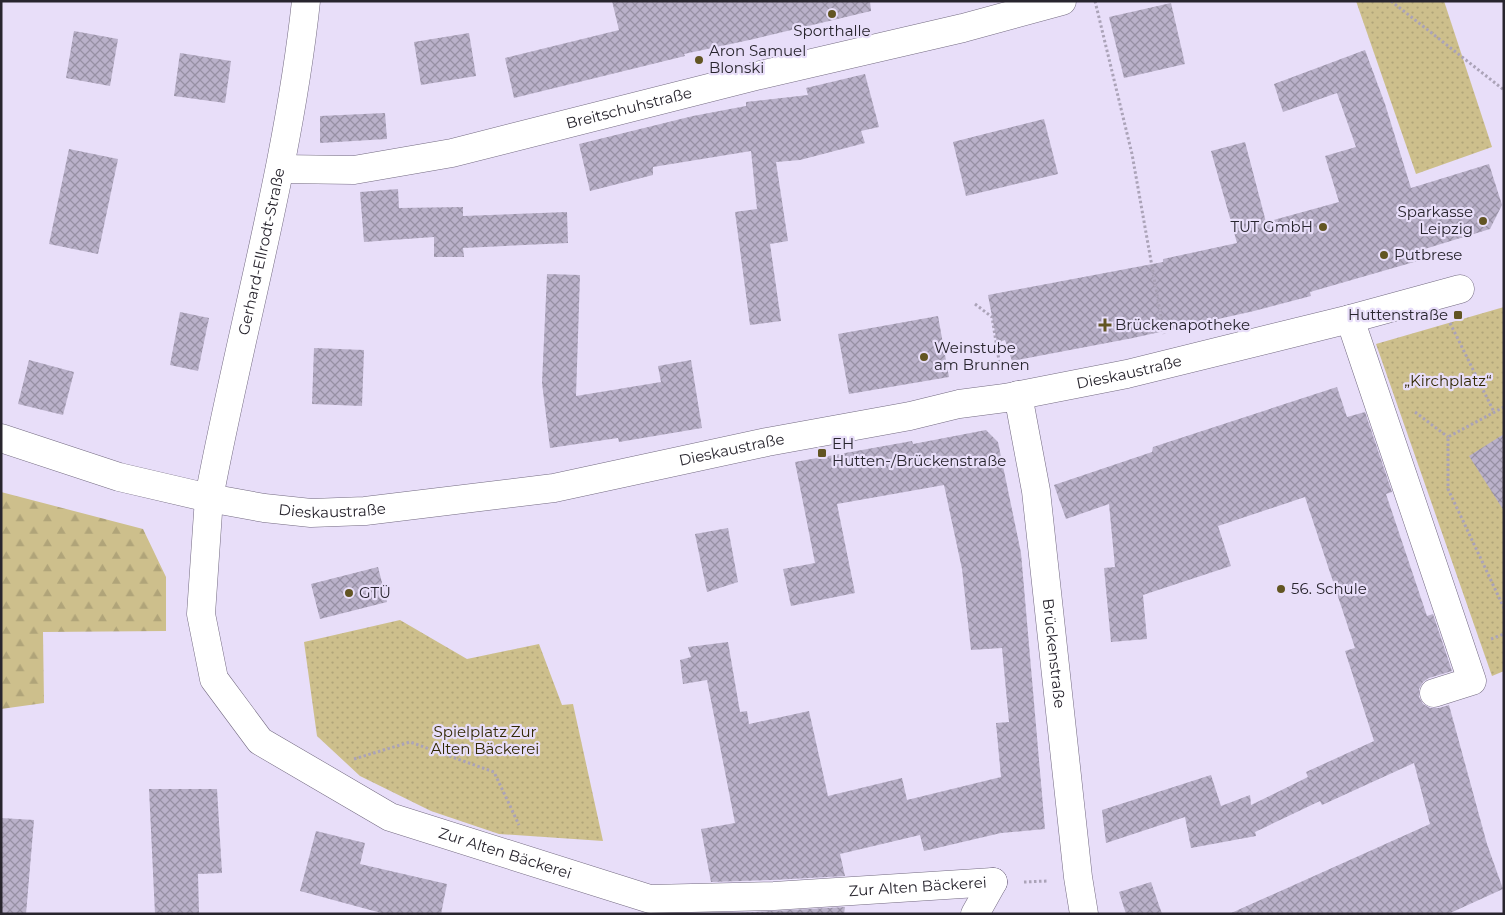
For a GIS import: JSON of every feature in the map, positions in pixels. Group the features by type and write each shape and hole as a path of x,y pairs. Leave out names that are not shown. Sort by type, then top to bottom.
{"main road":[{"name":"Gerhard-Ellrodt-Straße","path":"209,498 280,169 303,32 306,1"},
{"name":"Breitschuhstraße","path":"280,169 354,170 452,153 756,76 963,28 1062,1"},
{"name":"Dieskaustraße","path":"1,438 119,477 209,498 264,508 311,513 374,510 554,488 767,442 910,416 959,404 1127,374 1350,319 1448,292"},
{"path":"1350,319 1472,680 1434,693"},
{"name":"Brückenstraße","path":"1011,396 1036,491 1078,877 1084,914"},
{"name":"Zur Alten Bäckerei","path":"209,498 201,614 214,679 260,741 390,817 650,899 774,896 993,882"},
{"name":"Zur Alten Bäckerei","path":"975,914 993,882"}],"path":[{"path":"1095,1 1132,154 1169,364"},
{"path":"1392,1 1504,90"},
{"path":"1448,292 1494,412"},
{"path":"975,304 992,317 1011,396"},
{"path":"1504,407 1448,437 1448,489 1504,608"},
{"path":"313,772 410,742 494,772 537,864"},
{"path":"993,882 1050,881 1078,877"}],"green space":[{"path":"1356,1 1444,1 1492,147 1416,174"},
{"name":"„Kirchplatz“","path":"1504,307 1504,671 1492,676 1376,344"},
{"path":"1,492 143,529 166,577 166,631 43,632 44,703 1,709"},
{"name":"Spielplatz Zur Alten Bäckerei","path":"400,620 467,659 539,644 562,705 573,704 603,841 499,834 431,811 360,776 317,736 304,642"}],"building":[{"path":"612,1 870,1 871,11 684,54 685,56 514,98 505,58 619,30"},
{"path":"1171,3 1185,64 1124,78 1109,17"},
{"path":"74,31 118,39 110,86 66,78"},
{"path":"469,33 476,76 421,85 414,42"},
{"path":"1365,50 1385,104 1411,188 1489,164 1502,205 1490,229 1418,251 1421,260 1310,292 1311,296 1254,311 1133,338 1012,361 1005,340 997,343 988,295 1163,262 1163,259 1237,243 1211,151 1245,142 1266,222 1339,202 1325,156 1356,147 1337,93 1283,112 1274,84"},
{"path":"180,53 231,61 225,103 174,96"},
{"path":"865,74 879,127 861,131 865,143 800,160 776,162 788,241 770,244 781,321 750,325 735,212 757,209 751,151 653,167 653,175 590,191 579,144 693,116 746,106 746,102 808,95 806,88"},
{"path":"385,113 387,139 320,143 320,116"},
{"path":"1044,119 1058,174 966,196 953,142"},
{"path":"69,149 118,159 98,254 49,244"},
{"path":"398,189 399,208 463,207 463,216 567,212 568,243 463,248 464,257 434,257 434,237 364,242 360,192"},
{"path":"547,274 580,275 576,396 661,382 658,366 691,360 702,428 619,442 618,438 550,448 542,383"},
{"path":"180,312 209,318 198,371 170,365"},
{"path":"938,316 949,377 849,394 838,334"},
{"path":"314,348 364,350 362,406 312,404"},
{"path":"29,360 74,372 63,415 18,404"},
{"path":"1337,387 1347,417 1365,412 1392,492 1386,494 1427,616 1433,614 1452,671 1429,678 1423,682 1419,689 1419,697 1423,704 1430,708 1449,705 1487,844 1503,889 1448,914 1229,914 1430,824 1414,763 1322,805 1320,801 1255,832 1256,836 1191,848 1185,817 1106,843 1102,810 1211,775 1221,806 1250,795 1251,805 1308,777 1306,772 1374,741 1345,651 1355,648 1305,497 1218,526 1231,566 1143,595 1147,639 1111,642 1104,568 1115,567 1109,504 1066,519 1054,485 1152,452 1153,447"},
{"path":"986,430 998,442 1021,553 1045,829 1001,833 924,851 920,835 840,854 845,876 711,882 701,829 735,823 707,680 683,684 680,660 691,657 688,647 728,642 740,712 747,711 749,724 809,711 828,796 902,778 907,800 1001,777 996,723 1009,722 1002,648 971,650 962,569 944,485 837,504 855,593 791,606 783,569 815,563 795,462 912,441 913,444"},
{"path":"1504,434 1504,511 1469,456"},
{"path":"728,528 738,582 707,592 695,534"},
{"name":"GTÜ","path":"378,567 387,602 320,619 311,584"},
{"path":"149,789 217,789 222,873 198,874 199,914 155,914"},
{"path":"1,818 34,820 26,914 1,914"},
{"path":"316,831 365,843 360,864 447,884 441,914 385,914 300,891"},
{"path":"1151,882 1162,914 1126,914 1119,892"},
{"path":"845,907 844,914 736,913"}],"place":[{"name":"Sporthalle","path":"832,14"},
{"name":"Aron Samuel Blonski","path":"699,60"},
{"name":"Sparkasse Leipzig","path":"1483,221"},
{"name":"TUT GmbH","path":"1323,227"},
{"name":"Putbrese","path":"1384,255"},
{"name":"Huttenstraße","path":"1458,315"},
{"name":"Brückenapotheke","path":"1105,325"},
{"name":"Weinstube am Brunnen","path":"924,357"},
{"name":"EH Hutten-/Brückenstraße","path":"822,453"},
{"name":"56. Schule","path":"1281,589"},
{"name":"GTÜ","path":"349,593"}]}
